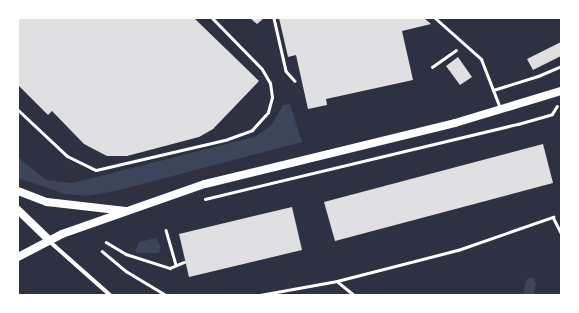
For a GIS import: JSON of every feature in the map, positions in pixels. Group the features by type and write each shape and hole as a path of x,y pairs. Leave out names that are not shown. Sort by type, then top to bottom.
{"main road":[{"path":"18,257 49,240 205,184 501,111 561,91"},
{"path":"18,191 47,202 125,212"},
{"path":"18,210 49,240"}],"street":[{"path":"49,240 110,295"}],"lane":[{"path":"18,110 67,156 96,170 210,144 252,130 268,112 272,97 270,84 262,69 212,18"},
{"path":"435,18 481,59 501,111"},
{"path":"493,90 538,76 561,66"}],"path":[{"path":"274,18 286,71 295,81"},
{"path":"432,67 464,44"},
{"path":"200,200 518,124 552,114 558,104"},
{"path":"260,295 337,281 458,250 553,217 561,233"},
{"path":"166,230 176,265"},
{"path":"106,242 126,254 170,268 184,262"},
{"path":"102,251 126,271 166,295"},
{"path":"337,281 354,295"},
{"path":"347,290 348,295"}],"shaded area":[{"path":"290,104 302,142 116,191 87,196 65,194 18,178 18,157 46,180 73,183 254,137 271,126 283,105"},
{"path":"156,238 161,247 159,253 135,253 139,242"},
{"path":"532,277 536,283 534,295 523,295 526,280"}],"building":[{"path":"18,18 194,18 259,81 213,129 199,137 127,156 107,156 84,144 52,111 48,115 18,85"},
{"path":"250,18 264,18 257,24"},
{"path":"279,18 424,18 431,24 402,31 413,80 326,99 327,105 308,109 296,55 288,57"},
{"path":"561,42 561,56 533,70 527,59"},
{"path":"458,57 472,77 460,85 446,66"},
{"path":"543,144 553,183 335,241 324,202"},
{"path":"292,207 302,250 189,277 179,234"}]}
